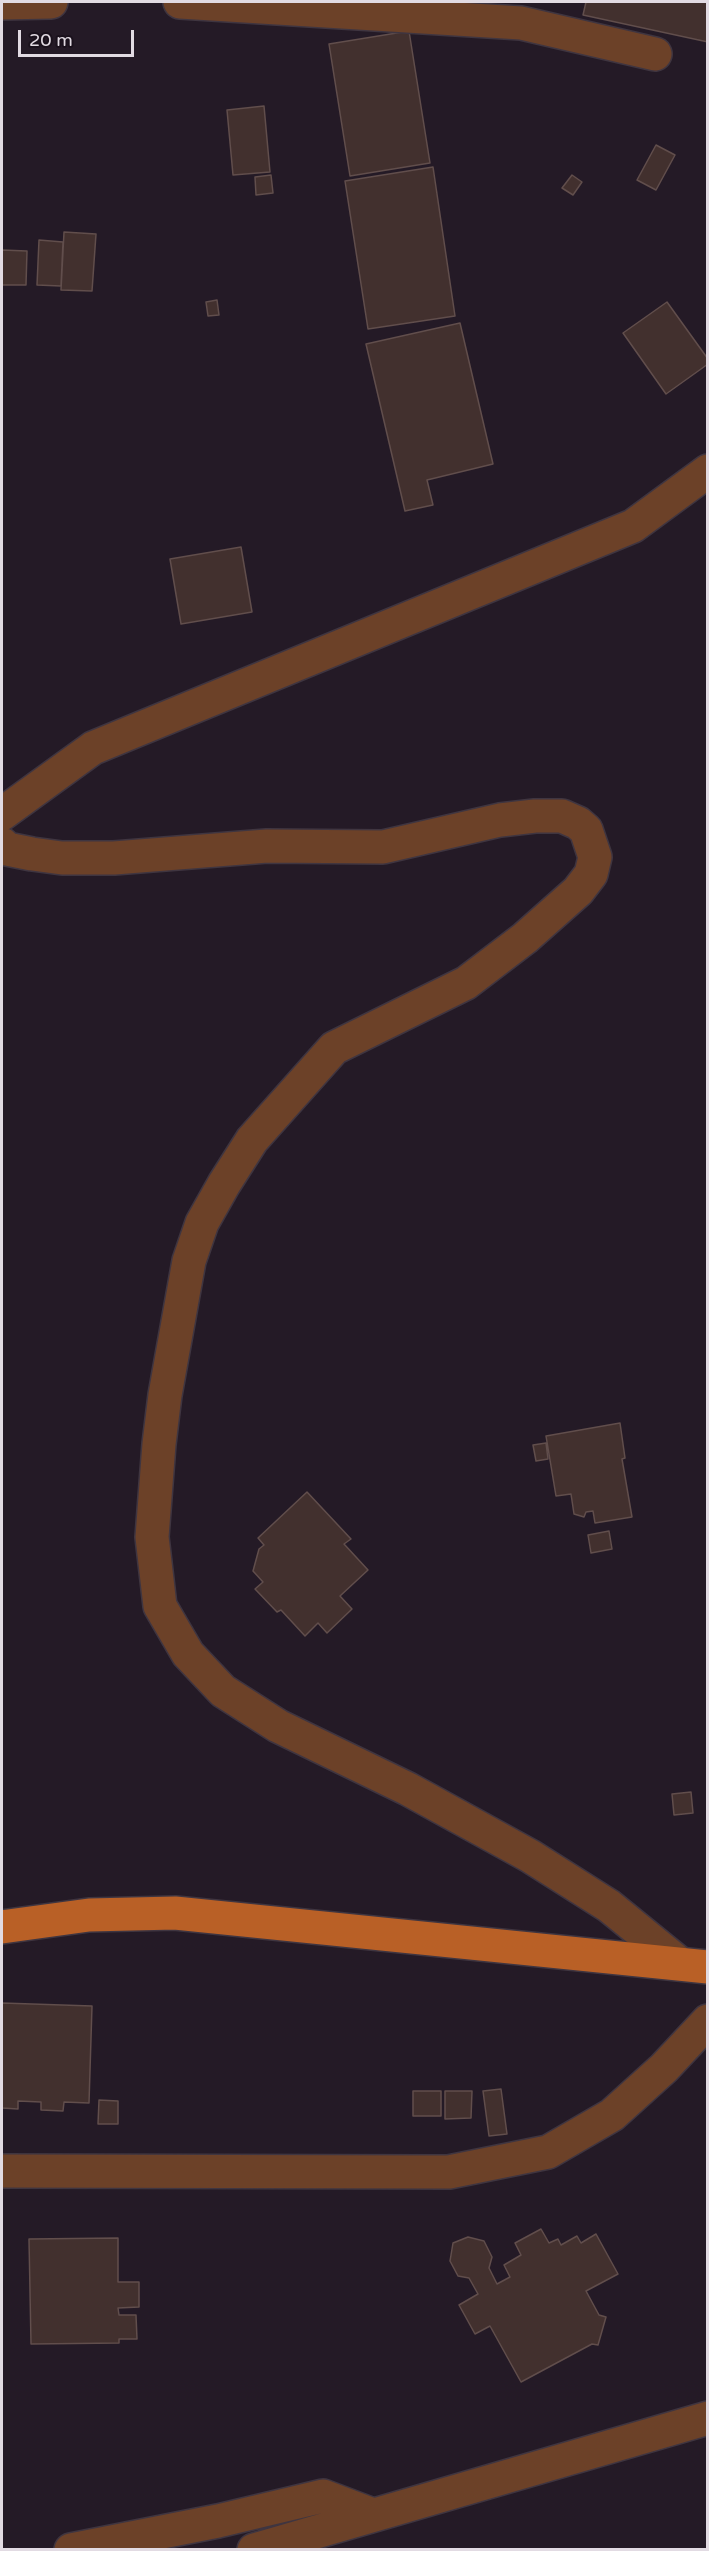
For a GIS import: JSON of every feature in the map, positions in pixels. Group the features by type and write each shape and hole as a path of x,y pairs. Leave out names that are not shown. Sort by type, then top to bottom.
{"main road":[{"path":"2,1927 89,1915 175,1913 693,1965"}],"street":[{"path":"2,3 51,2"},
{"path":"180,2 521,23 655,54"},
{"path":"2,814 93,748 633,526 708,471"},
{"path":"2,844 7,849 62,858 114,858 267,846 383,847 500,820 535,816 562,816 578,823 586,830 595,857 591,874 578,891 525,938 466,983 334,1048 252,1140 224,1184 202,1223 189,1261 160,1435 152,1538 160,1606 188,1654 222,1691 278,1726 418,1794 530,1856 609,1906 693,1965"},
{"path":"2,2171 449,2172 548,2151 612,2115 664,2068 708,2021"},
{"path":"254,2550 708,2418"},
{"path":"71,2550 218,2521 323,2496 373,2515"}],"building":[{"path":"586,2 708,2 708,42 583,15"},
{"path":"409,31 430,163 350,176 329,44"},
{"path":"264,106 270,172 233,175 227,110"},
{"path":"656,145 675,155 656,190 637,180"},
{"path":"433,167 455,316 368,329 345,181"},
{"path":"271,175 273,193 256,195 255,177"},
{"path":"572,175 582,182 573,195 562,188"},
{"path":"64,232 96,234 92,291 61,290"},
{"path":"39,240 63,242 61,286 37,285"},
{"path":"2,250 27,251 26,285 2,285"},
{"path":"217,300 219,315 208,316 206,302"},
{"path":"667,302 708,359 708,364 666,394 623,333"},
{"path":"460,323 493,464 427,480 433,505 405,511 366,344"},
{"path":"241,547 252,612 181,624 170,559"},
{"path":"620,1423 625,1458 622,1459 632,1517 595,1523 593,1511 586,1512 584,1517 574,1514 571,1494 556,1496 546,1436"},
{"path":"546,1443 548,1459 536,1461 533,1445"},
{"path":"307,1492 351,1539 344,1544 368,1570 340,1596 352,1609 327,1633 318,1623 305,1636 281,1610 277,1612 255,1589 263,1582 253,1571 259,1549 264,1545 258,1538"},
{"path":"609,1531 612,1549 591,1553 588,1535"},
{"path":"691,1792 693,1813 674,1815 672,1794"},
{"path":"2,2003 92,2006 89,2103 64,2102 63,2111 41,2110 41,2102 18,2101 18,2109 2,2108"},
{"path":"501,2089 507,2134 489,2136 483,2091"},
{"path":"413,2091 441,2091 441,2116 413,2116"},
{"path":"445,2091 472,2091 471,2118 445,2119"},
{"path":"99,2100 118,2101 118,2124 98,2124"},
{"path":"541,2229 549,2243 558,2239 561,2245 577,2236 581,2243 596,2234 618,2274 586,2291 599,2315 606,2317 598,2345 592,2344 521,2382 490,2326 475,2334 459,2305 478,2294 469,2278 458,2276 450,2261 453,2243 468,2237 484,2241 492,2257 489,2268 497,2284 510,2277 504,2265 521,2255 515,2243"},
{"path":"118,2238 118,2282 139,2282 139,2307 118,2308 119,2315 136,2315 137,2339 119,2339 119,2343 31,2344 29,2239"}]}
